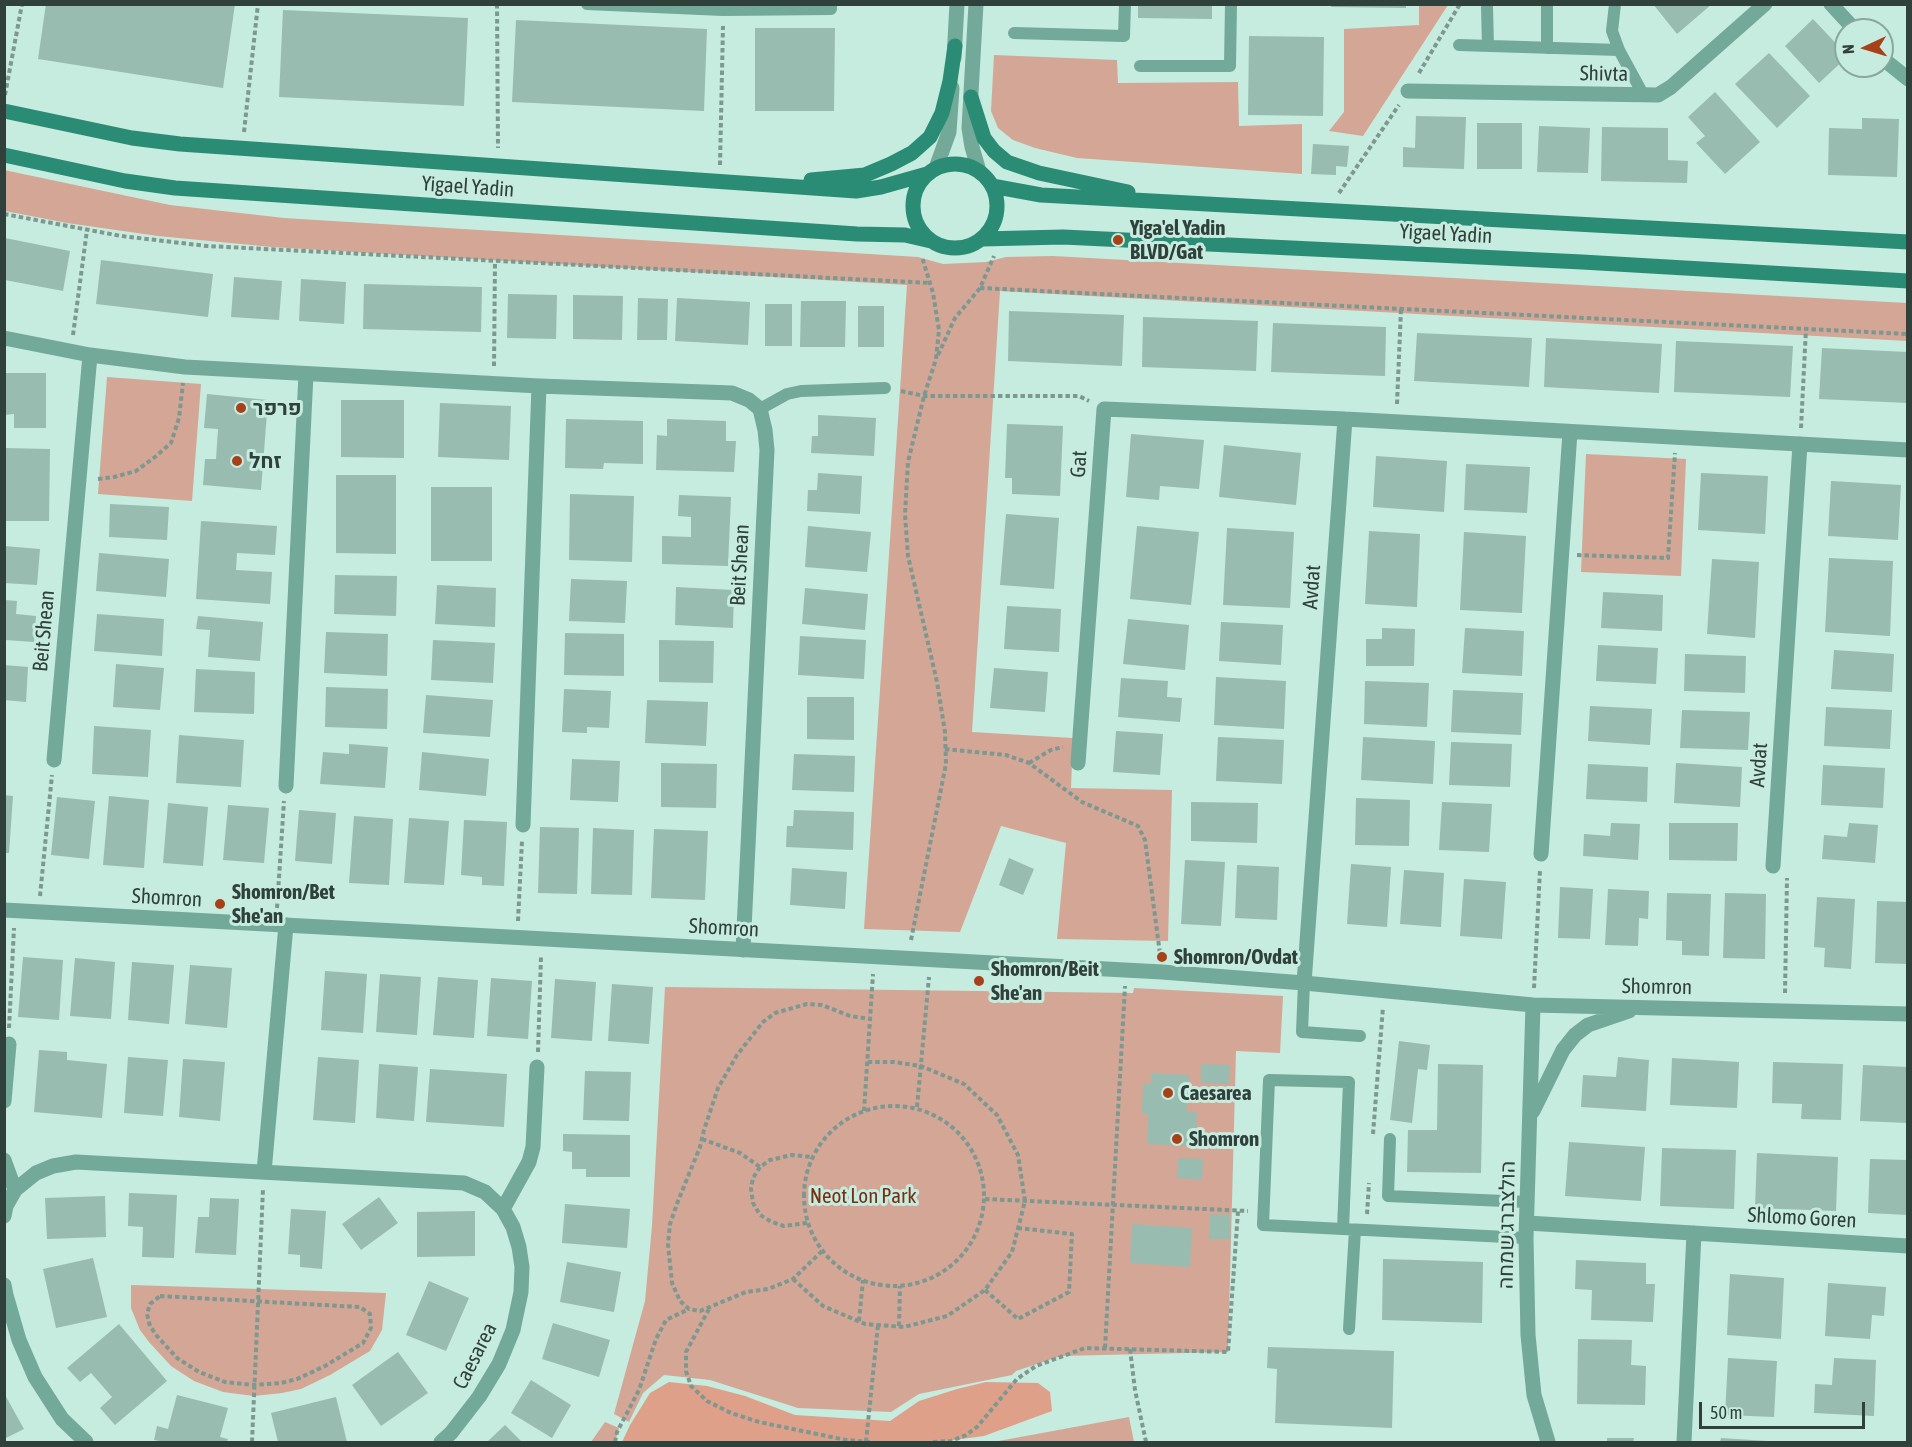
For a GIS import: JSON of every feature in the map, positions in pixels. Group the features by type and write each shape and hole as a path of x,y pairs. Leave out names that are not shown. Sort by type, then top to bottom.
{"main road":[{"path":"769,185 865,175 912,153 930,137 942,113 955,46"},
{"path":"971,97 984,138 1007,162 1039,173 1175,202"},
{"name":"Yigael Yadin","path":"4,111 132,138 180,144 769,185 856,190 881,187 931,171"},
{"name":"Yigael Yadin","path":"4,155 124,181 175,188 857,234 905,235 923,239"},
{"path":"958,163 979,171 987,177 997,200 996,214 991,228 982,239 970,246 957,248 943,247 923,239 912,208 916,189 931,171 946,164 958,163"},
{"name":"Yigael Yadin","path":"992,186 1041,195 1908,242"},
{"name":"Yigael Yadin","path":"982,239 1063,237 1908,281"}],"street":[{"path":"931,171 950,132 957,4"},
{"path":"976,4 969,128 979,171"},
{"name":"Shivta","path":"1408,91 1658,95 1671,87 1765,4"},
{"path":"1831,4 1844,18"},
{"path":"1894,68 1908,79"},
{"path":"4,338 90,355 185,367 493,384 732,393 749,400 760,409"},
{"name":"Beit Shean","path":"54,760 90,355"},
{"path":"286,786 306,374"},
{"path":"523,825 539,386"},
{"name":"Beit Shean","path":"743,950 767,450 760,409"},
{"path":"1104,409 1345,419 1908,450"},
{"name":"Gat","path":"1078,764 1104,409"},
{"name":"Avdat","path":"1304,983 1345,419"},
{"path":"1541,854 1570,432"},
{"name":"Avdat","path":"1773,866 1800,444"},
{"name":"Shomron","path":"10,910 1162,972 1533,1005 1908,1014"},
{"path":"264,1172 281,925"},
{"name":"הולצברג שמחה","path":"1533,1005 1527,1202 1528,1335 1534,1395 1548,1443"},
{"path":"1530,1117 1563,1050 1575,1035 1588,1025 1640,1007"},
{"path":"4,1101 9,1044"},
{"path":"503,1209 529,1162 533,1146 537,1067"},
{"path":"4,1160 15,1190"},
{"name":"Caesarea","path":"4,1216 6,1206 15,1190 36,1173 76,1162 464,1183 485,1192 503,1209 513,1227 522,1267 521,1292 513,1330 499,1364 479,1397 441,1443"},
{"name":"Shlomo Goren","path":"1527,1231 1694,1233 1908,1246"},
{"path":"1684,1443 1694,1233"},
{"path":"4,1285 19,1340 35,1377 62,1419 86,1443"}],"lane":[{"path":"587,4 723,10 777,7 831,9 831,4"},
{"path":"1014,33 1125,36 1125,4"},
{"path":"1140,66 1230,66 1231,4"},
{"path":"1547,4 1547,48"},
{"path":"1615,4 1612,31 1619,50 1644,96"},
{"path":"1487,7 1488,46"},
{"path":"1459,45 1619,50"},
{"path":"760,409 787,394 801,391 885,388"},
{"path":"1304,983 1302,1032 1360,1036"},
{"path":"1349,1329 1354,1230 1349,1083 1269,1080 1263,1225 1354,1230 1527,1231"},
{"path":"1390,1139 1388,1196 1527,1202"}],"path":[{"path":"4,97 22,4"},
{"path":"242,149 258,4"},
{"path":"497,4 498,166"},
{"path":"1327,210 1408,91 1460,4"},
{"path":"719,181 723,10"},
{"path":"4,214 87,230 207,246 930,283"},
{"path":"70,351 87,230"},
{"path":"908,959 946,764 945,732 937,682 908,556 905,514 908,462 924,396 936,359 955,318 980,288 988,273 1000,238"},
{"path":"923,239 939,330 936,359"},
{"path":"493,384 495,261"},
{"path":"980,288 1908,334"},
{"path":"1396,422 1401,309"},
{"path":"1800,444 1806,329"},
{"path":"79,476 92,479 114,477 136,471 171,443 180,418 185,367"},
{"path":"885,388 924,396 1079,396 1104,409"},
{"path":"1561,554 1668,558 1676,438"},
{"path":"1029,764 1051,750 1080,740"},
{"path":"945,749 1006,755 1029,764 1082,802 1138,825 1145,840 1162,972"},
{"path":"39,912 54,760"},
{"path":"281,925 286,786"},
{"path":"517,938 523,825"},
{"path":"1533,1005 1541,854"},
{"path":"1773,866 1786,874 1784,1010"},
{"path":"9,1044 10,910"},
{"path":"537,1067 542,939"},
{"path":"864,1111 874,957"},
{"path":"917,1107 931,960"},
{"path":"1105,1348 1126,970"},
{"path":"1373,1139 1384,991"},
{"path":"822,1251 793,1279 768,1289 746,1292 700,1311 689,1308 680,1301 672,1283 668,1244 670,1224 700,1148 718,1088 737,1055 763,1022 775,1013 807,1004 822,1005 850,1016 870,1019"},
{"path":"793,1279 823,1306 859,1322 904,1327 947,1316 985,1290 1012,1252 1024,1201 1018,1155 997,1115 964,1084 921,1066 894,1062 867,1062"},
{"path":"885,1105 917,1107 942,1118 965,1140 980,1168 985,1199 975,1235 957,1261 931,1279 900,1286 874,1285 845,1273 822,1251 807,1223 803,1192 811,1158 829,1131 855,1113 885,1105"},
{"path":"702,1139 740,1153 760,1167"},
{"path":"807,1223 784,1226 760,1215 753,1203 751,1188 753,1178 760,1167 770,1160 792,1155 811,1158"},
{"path":"252,1443 264,1172"},
{"path":"1354,1230 1370,1173"},
{"path":"985,1199 1249,1211 1263,1225"},
{"path":"933,1443 966,1436 977,1427 1017,1379 1036,1366 1085,1348 1228,1352 1238,1211"},
{"path":"985,1290 1018,1319 1069,1292 1072,1234 1018,1228"},
{"path":"859,1322 864,1280"},
{"path":"899,1326 900,1286"},
{"path":"160,1296 360,1306 370,1314 371,1328 363,1343 325,1366 297,1379 254,1385 225,1382 199,1372 177,1358 150,1326 147,1314 150,1304 160,1296"},
{"path":"615,1443 617,1432 639,1390 656,1339 666,1320 689,1308"},
{"path":"710,1308 686,1352 686,1371 691,1386 707,1401 731,1413 759,1422 871,1443"},
{"path":"866,1442 878,1325"},
{"path":"1130,1349 1135,1390 1146,1443"}],"green space":[{"path":"1419,5 1448,5 1363,136 1329,131 1344,112 1344,29 1419,25"},
{"path":"994,55 1117,60 1118,83 1238,82 1239,126 1302,124 1302,174 1077,158 1013,140 998,128 991,111"},
{"path":"4,170 170,205 284,218 918,257 943,264 986,262 1006,257 1053,256 1907,303 1907,341 1000,291 972,732 1073,738 1071,788 1172,790 1168,941 1057,939 1066,843 1001,826 960,932 864,929 907,285 272,247 158,236 67,223 5,211"},
{"path":"107,377 201,384 192,501 98,494"},
{"path":"1586,454 1686,459 1681,576 1581,572"},
{"name":"Neot Lon Park","path":"665,987 1133,993 1134,988 1283,996 1280,1053 1236,1051 1228,1352 1061,1356 1016,1371 1012,1375 919,1394 891,1412 798,1408 710,1380 664,1375 643,1393 629,1422 614,1414 645,1301 652,1226"},
{"path":"131,1285 386,1293 382,1330 370,1351 301,1389 254,1396 223,1392 194,1381 171,1366 140,1330 131,1308"},
{"path":"1129,1417 1134,1442 993,1442"},
{"path":"605,1422 619,1428 615,1442 591,1442"}],"shaded area":[{"path":"669,1382 707,1386 745,1396 795,1415 890,1421 919,1401 957,1389 986,1382 1038,1383 1050,1392 1052,1411 984,1436 939,1442 622,1442 650,1393"}],"building":[{"path":"46,4 235,4 223,88 38,59"},
{"path":"1332,4 1406,4 1406,8 1331,7"},
{"path":"1653,4 1712,4 1677,34"},
{"path":"1138,5 1212,5 1212,19 1138,18"},
{"path":"283,10 468,18 464,106 279,97"},
{"path":"1813,19 1834,41 1834,69 1819,83 1785,46"},
{"path":"516,20 707,29 704,111 512,102"},
{"path":"755,28 835,28 834,111 755,111"},
{"path":"1249,36 1324,37 1323,116 1248,115"},
{"path":"1769,53 1810,96 1777,128 1735,84"},
{"path":"1715,92 1760,142 1725,174 1696,143 1705,136 1688,117"},
{"path":"1416,116 1466,117 1464,169 1403,167 1403,147 1415,148"},
{"path":"1862,118 1899,119 1897,177 1828,175 1829,128 1862,129"},
{"path":"1477,123 1522,123 1522,169 1477,169"},
{"path":"1539,126 1590,128 1588,173 1537,172"},
{"path":"1602,127 1668,128 1668,160 1688,161 1687,183 1601,181"},
{"path":"1313,144 1349,146 1347,167 1336,166 1336,175 1311,174"},
{"path":"5,238 70,251 63,291 5,280"},
{"path":"101,260 213,274 208,317 96,304"},
{"path":"234,277 282,281 279,320 231,317"},
{"path":"301,279 346,282 344,324 299,321"},
{"path":"364,284 482,287 481,332 363,329"},
{"path":"508,294 557,295 556,339 507,338"},
{"path":"573,295 623,296 622,340 573,339"},
{"path":"638,298 668,299 667,340 637,340"},
{"path":"677,298 750,302 748,345 675,341"},
{"path":"801,301 846,301 845,347 800,347"},
{"path":"765,304 792,304 792,346 765,346"},
{"path":"858,306 884,306 884,347 858,347"},
{"path":"1009,311 1124,315 1122,366 1008,361"},
{"path":"1143,317 1258,321 1256,371 1142,367"},
{"path":"1273,323 1386,327 1385,376 1271,372"},
{"path":"1417,333 1532,338 1529,387 1414,381"},
{"path":"1546,338 1662,344 1659,393 1544,387"},
{"path":"1676,341 1793,346 1790,397 1674,392"},
{"path":"1822,348 1908,352 1908,403 1819,399"},
{"path":"4,373 46,373 46,428 14,428 14,414 4,415"},
{"path":"207,394 268,400 261,490 203,485 205,459 216,459 218,429 204,428"},
{"path":"341,400 404,400 404,458 341,457"},
{"path":"440,403 511,406 509,460 438,457"},
{"path":"818,415 876,418 874,456 811,453 812,436 818,436"},
{"path":"566,419 643,421 643,464 604,463 603,469 565,468"},
{"path":"667,419 726,421 726,441 736,441 734,472 656,470 657,435 667,436"},
{"path":"1007,424 1063,426 1060,496 1012,494 1012,478 1005,478"},
{"path":"1131,434 1204,440 1199,489 1160,486 1159,500 1126,497"},
{"path":"1224,445 1301,453 1296,505 1219,497"},
{"path":"4,448 50,449 49,521 4,521"},
{"path":"1376,456 1447,461 1444,512 1373,507"},
{"path":"1466,464 1530,467 1527,513 1464,510"},
{"path":"818,473 862,476 860,514 807,511 808,490 817,490"},
{"path":"1701,473 1768,476 1765,534 1698,530"},
{"path":"336,475 396,475 396,554 336,553"},
{"path":"1831,481 1901,485 1898,540 1828,536"},
{"path":"431,487 492,487 492,561 431,561"},
{"path":"570,494 634,496 632,562 569,560"},
{"path":"679,495 731,497 728,566 662,564 662,536 691,537 691,517 678,516"},
{"path":"110,504 169,507 167,540 109,537"},
{"path":"1006,514 1059,518 1054,589 1000,585"},
{"path":"201,521 277,526 275,555 237,553 236,570 272,572 270,604 196,599"},
{"path":"808,526 871,532 867,572 805,567"},
{"path":"1137,526 1199,532 1191,605 1130,599"},
{"path":"1227,528 1294,532 1290,608 1223,605"},
{"path":"1369,531 1420,534 1417,607 1365,604"},
{"path":"1464,532 1526,536 1522,613 1460,610"},
{"path":"4,546 40,549 37,585 4,583"},
{"path":"99,553 169,559 166,597 96,591"},
{"path":"1829,558 1893,561 1890,636 1825,632"},
{"path":"1712,559 1759,562 1755,638 1707,634"},
{"path":"335,575 397,576 396,616 334,614"},
{"path":"571,579 627,581 625,623 569,621"},
{"path":"437,585 496,588 495,627 435,624"},
{"path":"676,587 734,590 733,628 675,625"},
{"path":"805,588 868,594 865,630 802,624"},
{"path":"1603,592 1663,595 1662,631 1601,628"},
{"path":"5,600 17,601 16,614 36,616 34,642 5,640"},
{"path":"1007,606 1061,609 1059,652 1004,649"},
{"path":"97,614 164,619 162,656 94,651"},
{"path":"198,616 263,622 260,661 208,657 210,630 196,629"},
{"path":"1128,619 1189,625 1185,670 1123,664"},
{"path":"1221,622 1283,625 1281,665 1219,661"},
{"path":"1382,628 1415,629 1414,666 1366,666 1366,639 1382,639"},
{"path":"1465,628 1524,631 1522,676 1462,673"},
{"path":"326,632 388,634 387,676 324,673"},
{"path":"565,633 624,634 624,676 564,675"},
{"path":"800,636 866,640 864,679 798,675"},
{"path":"433,640 495,643 493,683 431,680"},
{"path":"659,640 714,641 713,683 659,682"},
{"path":"1598,645 1658,648 1656,684 1596,681"},
{"path":"1834,650 1894,654 1892,692 1831,689"},
{"path":"1685,654 1746,656 1745,693 1684,691"},
{"path":"116,664 164,668 160,710 113,707"},
{"path":"4,665 28,667 26,702 4,700"},
{"path":"994,668 1048,672 1045,712 990,708"},
{"path":"196,669 255,672 254,714 194,712"},
{"path":"1216,677 1286,681 1284,729 1214,725"},
{"path":"1121,678 1168,681 1167,697 1182,698 1180,722 1118,717"},
{"path":"1365,681 1429,683 1427,727 1364,724"},
{"path":"326,687 388,689 387,729 325,727"},
{"path":"564,689 611,691 609,728 587,727 587,733 562,732"},
{"path":"1453,690 1523,693 1521,735 1451,732"},
{"path":"426,695 493,700 490,737 423,733"},
{"path":"807,697 854,697 854,740 807,739"},
{"path":"647,700 708,702 706,746 645,743"},
{"path":"1590,706 1652,709 1650,745 1588,741"},
{"path":"1826,707 1892,710 1890,749 1824,746"},
{"path":"1682,710 1750,712 1748,750 1680,748"},
{"path":"94,726 151,730 148,777 92,774"},
{"path":"1116,731 1163,734 1160,775 1113,772"},
{"path":"179,735 244,740 241,787 176,783"},
{"path":"1218,737 1284,740 1282,784 1216,781"},
{"path":"1363,737 1435,741 1433,784 1361,780"},
{"path":"1451,742 1512,744 1510,787 1449,785"},
{"path":"349,744 388,747 385,788 320,784 323,752 349,754"},
{"path":"422,752 489,759 486,796 419,790"},
{"path":"794,754 855,756 854,792 792,790"},
{"path":"572,759 620,761 618,802 570,800"},
{"path":"661,763 717,764 716,808 661,807"},
{"path":"1676,763 1742,767 1740,807 1674,803"},
{"path":"1588,764 1648,767 1647,802 1586,799"},
{"path":"1823,765 1885,768 1883,808 1821,805"},
{"path":"4,795 13,796 9,853 4,853"},
{"path":"109,796 149,800 144,868 103,865"},
{"path":"57,797 95,801 89,859 51,855"},
{"path":"1356,798 1410,800 1409,846 1355,845"},
{"path":"1191,802 1258,803 1257,843 1191,841"},
{"path":"1442,802 1492,804 1489,852 1439,850"},
{"path":"168,803 208,807 203,866 163,863"},
{"path":"228,805 269,808 264,863 223,860"},
{"path":"299,810 336,813 332,864 295,861"},
{"path":"794,810 854,812 853,850 786,847 787,826 793,826"},
{"path":"354,816 393,819 389,885 349,883"},
{"path":"409,818 449,821 444,885 404,883"},
{"path":"464,820 507,822 504,886 482,885 482,877 461,875"},
{"path":"1611,823 1640,824 1638,860 1583,856 1584,834 1610,836"},
{"path":"1669,823 1738,823 1737,861 1669,860"},
{"path":"1849,823 1878,825 1875,863 1822,859 1824,835 1847,837"},
{"path":"540,827 579,828 577,894 538,893"},
{"path":"593,828 634,830 632,895 591,894"},
{"path":"654,829 708,831 705,900 651,898"},
{"path":"1009,858 1034,869 1023,895 999,885"},
{"path":"1185,860 1225,862 1221,926 1181,924"},
{"path":"1351,864 1391,867 1387,927 1347,924"},
{"path":"1237,865 1279,867 1277,920 1235,918"},
{"path":"792,868 847,872 845,909 790,905"},
{"path":"1404,870 1444,873 1441,927 1400,924"},
{"path":"1464,879 1506,882 1502,939 1460,936"},
{"path":"1560,887 1593,889 1590,939 1558,938"},
{"path":"1608,889 1649,891 1648,919 1639,918 1638,946 1605,945"},
{"path":"1667,893 1711,894 1709,956 1682,955 1682,941 1666,940"},
{"path":"1725,893 1766,894 1765,959 1723,958"},
{"path":"1817,897 1855,899 1851,969 1824,967 1825,948 1814,947"},
{"path":"1877,901 1908,902 1908,964 1875,963"},
{"path":"23,957 63,960 59,1020 18,1017"},
{"path":"75,958 115,962 111,1019 70,1016"},
{"path":"132,962 174,965 169,1024 128,1020"},
{"path":"190,965 232,968 227,1028 185,1024"},
{"path":"325,971 367,974 363,1033 321,1030"},
{"path":"380,974 421,977 417,1035 376,1032"},
{"path":"438,977 478,980 474,1038 433,1035"},
{"path":"491,978 532,981 528,1039 487,1036"},
{"path":"555,979 596,982 592,1041 551,1038"},
{"path":"612,984 653,987 649,1044 608,1041"},
{"path":"1399,1041 1430,1045 1427,1070 1418,1069 1412,1123 1390,1120"},
{"path":"39,1050 67,1052 67,1060 107,1064 102,1118 34,1112"},
{"path":"128,1057 168,1060 163,1116 124,1113"},
{"path":"318,1057 359,1060 355,1123 313,1120"},
{"path":"1618,1057 1649,1060 1646,1111 1581,1107 1583,1075 1616,1077"},
{"path":"1672,1058 1739,1062 1737,1108 1670,1105"},
{"path":"183,1059 225,1062 220,1121 179,1117"},
{"path":"1773,1062 1843,1064 1841,1120 1801,1119 1802,1104 1772,1103"},
{"path":"379,1064 418,1067 414,1121 376,1118"},
{"path":"1201,1064 1230,1065 1229,1084 1201,1083"},
{"path":"1438,1064 1483,1065 1481,1173 1407,1172 1408,1130 1437,1130"},
{"path":"1863,1065 1908,1067 1908,1123 1860,1121"},
{"path":"430,1069 507,1074 504,1127 426,1122"},
{"path":"585,1071 631,1072 629,1121 583,1120"},
{"path":"1151,1073 1189,1075 1187,1112 1197,1112 1195,1146 1147,1144 1148,1114 1142,1114 1143,1084 1151,1084"},
{"path":"563,1134 630,1135 630,1177 586,1177 586,1169 572,1169 572,1152 563,1151"},
{"path":"1569,1142 1645,1147 1641,1201 1565,1196"},
{"path":"1662,1148 1736,1150 1734,1209 1660,1206"},
{"path":"1757,1153 1838,1157 1836,1211 1755,1208"},
{"path":"1178,1158 1203,1159 1202,1180 1177,1178"},
{"path":"1870,1159 1908,1160 1908,1215 1868,1213"},
{"path":"129,1193 177,1195 174,1258 142,1257 143,1227 128,1226"},
{"path":"105,1196 106,1237 47,1239 45,1198"},
{"path":"379,1197 398,1223 361,1250 342,1224"},
{"path":"210,1198 239,1199 236,1255 195,1253 198,1217 209,1217"},
{"path":"565,1204 630,1209 627,1248 562,1243"},
{"path":"291,1209 326,1211 322,1269 300,1267 300,1255 288,1254"},
{"path":"475,1211 475,1256 417,1257 417,1212"},
{"path":"1210,1214 1230,1215 1230,1239 1209,1239"},
{"path":"1132,1224 1192,1228 1190,1267 1130,1263"},
{"path":"93,1258 107,1317 56,1328 43,1269"},
{"path":"1383,1259 1483,1262 1482,1323 1382,1320"},
{"path":"1576,1260 1646,1263 1646,1284 1655,1284 1653,1322 1591,1320 1592,1290 1575,1289"},
{"path":"567,1262 621,1272 614,1312 560,1302"},
{"path":"1730,1274 1784,1278 1781,1339 1727,1335"},
{"path":"429,1281 469,1298 446,1351 406,1335"},
{"path":"1828,1283 1886,1287 1884,1316 1872,1315 1870,1339 1825,1336"},
{"path":"553,1323 610,1340 599,1377 542,1359"},
{"path":"119,1324 167,1381 115,1425 100,1408 112,1397 91,1373 80,1382 67,1368"},
{"path":"1578,1339 1632,1340 1631,1365 1646,1366 1645,1405 1577,1404"},
{"path":"1268,1347 1394,1351 1392,1428 1275,1423 1277,1369 1267,1368"},
{"path":"398,1352 428,1393 381,1426 352,1385"},
{"path":"1728,1358 1777,1361 1774,1417 1725,1415"},
{"path":"1834,1358 1876,1360 1874,1416 1814,1413 1815,1384 1832,1385"},
{"path":"531,1380 571,1405 552,1438 511,1413"},
{"path":"4,1393 24,1429 4,1439"},
{"path":"177,1395 228,1408 220,1437 228,1439 227,1442 154,1440 157,1426 168,1429"},
{"path":"336,1397 347,1442 278,1442 271,1413"},
{"path":"505,1425 522,1442 487,1442"},
{"path":"1607,1438 1634,1438 1633,1442 1607,1442"},
{"path":"1721,1438 1768,1441 1768,1442 1720,1442"}],"place":[{"name":"Yiga'el Yadin BLVD/Gat","path":"1118,240"},
{"name":"פרפר","path":"241,408"},
{"name":"זחל","path":"237,461"},
{"name":"Shomron/Bet She'an","path":"220,904"},
{"name":"Shomron/Ovdat","path":"1162,957"},
{"name":"Shomron/Beit She'an","path":"979,981"},
{"name":"Caesarea","path":"1168,1093"},
{"name":"Shomron","path":"1177,1139"}]}
